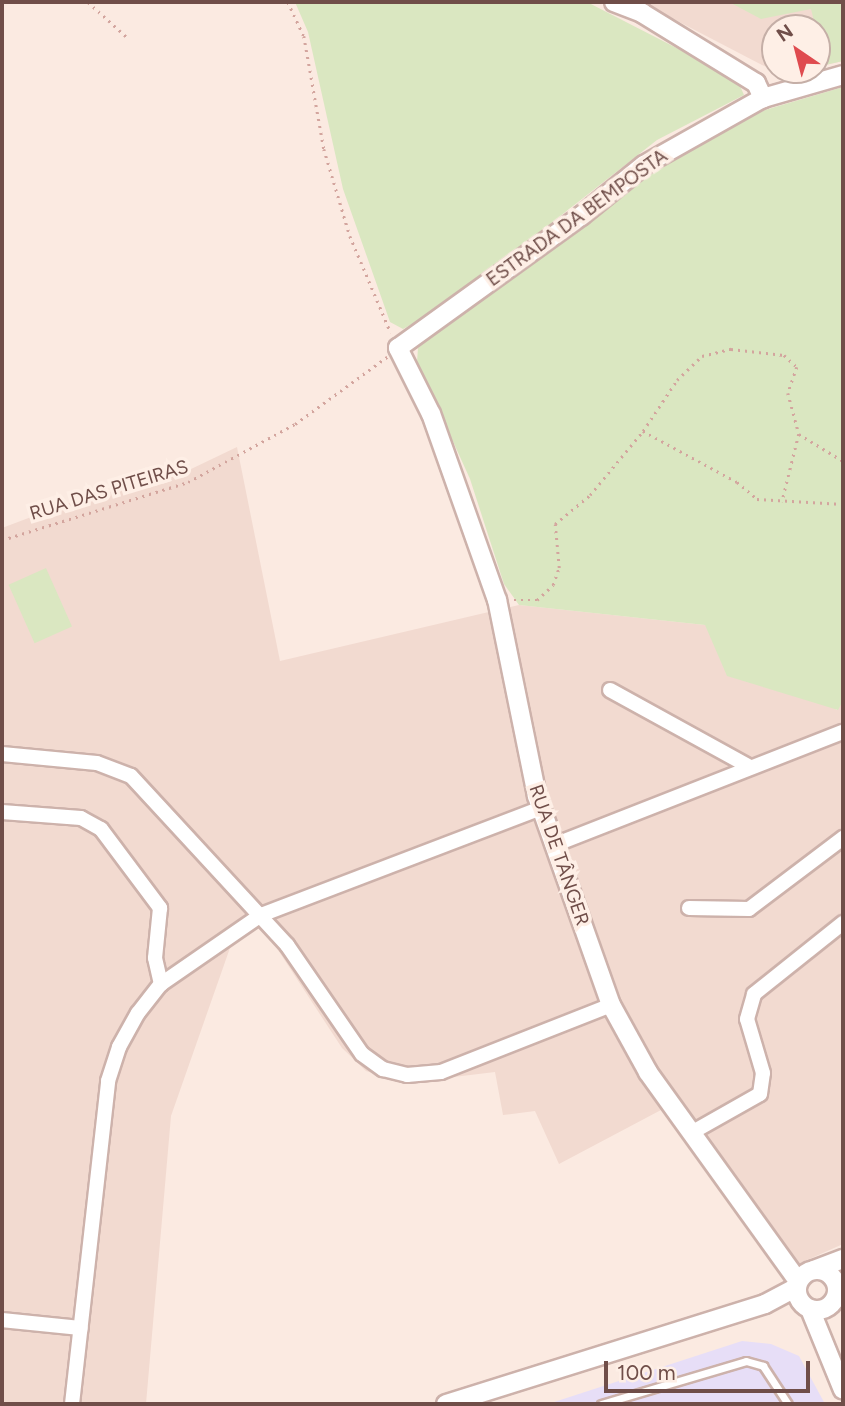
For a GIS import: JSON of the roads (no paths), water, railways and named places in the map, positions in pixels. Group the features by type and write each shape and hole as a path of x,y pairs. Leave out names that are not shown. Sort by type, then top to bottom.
{"street":[{"path":"614,2 642,13 756,83 763,97"},
{"name":"ESTRADA DA BEMPOSTA","path":"398,348 581,216 644,164 763,97 843,75"},
{"name":"RUA DE TÂNGER","path":"398,348 431,414 497,600 541,808 611,1005 648,1072 798,1284 807,1308 825,1339 843,1390"},
{"path":"610,690 750,767"},
{"path":"554,845 843,732"},
{"path":"2,754 97,764 124,772 155,799 288,945 362,1054 383,1069 407,1075 442,1072 611,1005"},
{"path":"72,1404 108,1081 119,1047 161,984 261,915 541,808"},
{"path":"2,812 81,818 101,829 160,908 155,958 161,984"},
{"path":"689,908 748,909 843,838"},
{"path":"691,1133 760,1094 763,1073 747,1018 754,994 843,923"},
{"path":"446,1404 765,1304 798,1284 814,1270 843,1259"},
{"path":"814,1270 830,1274 839,1289 825,1339"},
{"path":"765,1304 821,1310 839,1289"},
{"path":"2,1320 80,1328"}],"lane":[{"path":"601,1404 746,1361 763,1366 788,1404"}]}
